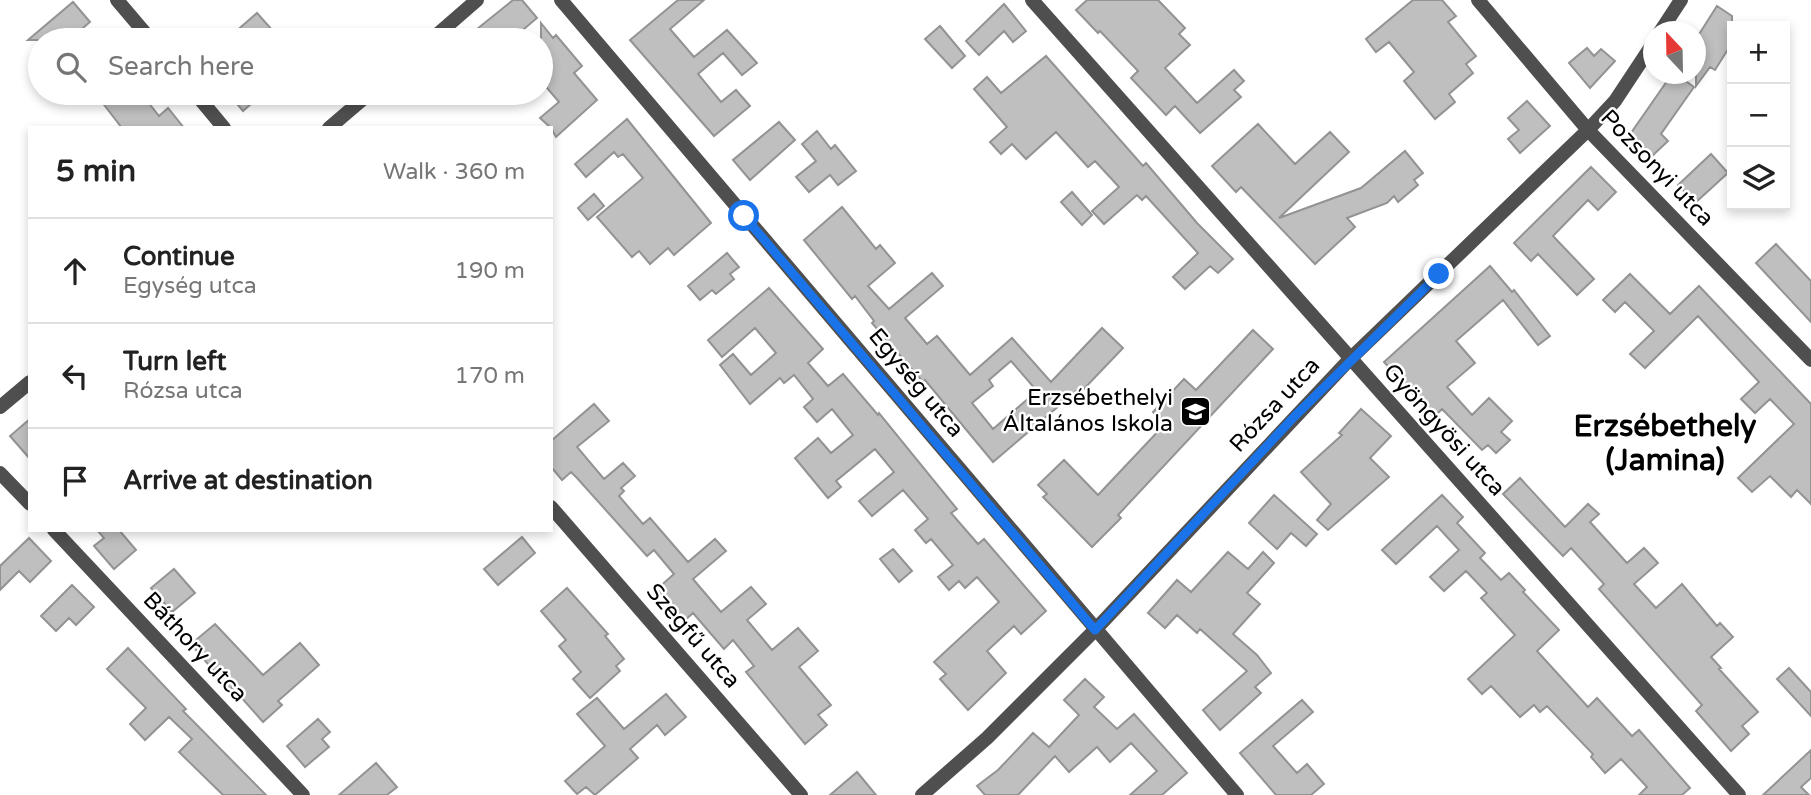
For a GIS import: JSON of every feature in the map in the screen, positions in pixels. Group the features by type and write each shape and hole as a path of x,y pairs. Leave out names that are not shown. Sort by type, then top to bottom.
{"street":[{"path":"117,0 141,28"},
{"path":"445,28 477,0"},
{"name":"Egység utca","path":"561,0 1237,795"},
{"name":"Gyöngyösi utca","path":"1032,0 1739,795"},
{"name":"Pozsonyi utca","path":"1478,0 1588,130 1811,360"},
{"path":"1668,21 1681,0"},
{"name":"Rózsa utca","path":"922,795 987,738 1095,630 1350,359 1588,130 1615,101 1643,59"},
{"path":"205,105 222,126"},
{"path":"331,126 356,105"},
{"path":"0,407 28,384"},
{"path":"0,473 28,502"},
{"name":"Szegfű utca","path":"553,509 801,795"},
{"name":"Báthory utca","path":"56,532 303,795"}],"building":[{"path":"513,0 522,0 537,18 525,28 478,28"},
{"path":"678,0 704,0 670,29 694,57 727,30 757,63 742,75 723,53 698,74 721,102 736,90 750,106 714,136 630,40"},
{"path":"1087,0 1158,0 1185,28 1179,34 1190,45 1165,68 1197,103 1234,70 1244,81 1234,90 1241,97 1200,133 1175,106 1166,115 1131,78 1138,71 1076,10"},
{"path":"1413,0 1442,0 1456,16 1448,22 1476,56 1466,64 1473,73 1449,94 1455,102 1435,119 1404,81 1414,72 1389,42 1376,52 1366,39"},
{"path":"73,2 90,22 83,28 42,28"},
{"path":"1004,4 1026,31 1013,42 1004,31 979,55 966,41"},
{"path":"1717,6 1732,16 1732,21 1727,21 1727,51 1715,70 1710,67 1706,72 1706,23"},
{"path":"257,13 270,28 240,28"},
{"path":"940,26 965,56 952,68 925,39"},
{"path":"556,35 582,66 574,73 597,100 556,137 553,126 549,126 540,118 559,102 553,95 553,38"},
{"path":"1587,48 1594,56 1601,49 1615,61 1590,88 1569,63"},
{"path":"1046,56 1143,166 1146,163 1197,223 1233,259 1218,273 1210,266 1185,289 1173,277 1198,253 1146,196 1142,200 1137,195 1104,224 1092,211 1119,187 1095,161 1088,167 1056,132 1026,159 1012,144 1001,154 990,142 1007,127 974,89 987,77 1001,93"},
{"path":"1665,84 1690,84 1694,87 1661,134 1668,141 1652,156 1631,133"},
{"path":"1527,101 1550,126 1520,153 1508,139 1519,130 1508,118"},
{"path":"104,105 150,105 159,116 168,108 182,126 120,126"},
{"path":"238,105 250,105 243,111"},
{"path":"627,119 711,223 674,255 668,248 650,264 639,251 632,257 597,217 643,178 623,154 618,157 614,152 586,177 575,164"},
{"path":"779,122 795,140 750,180 733,160"},
{"path":"1258,124 1295,164 1330,132 1349,152 1279,218 1361,188 1405,151 1423,173 1414,180 1418,185 1398,202 1394,196 1387,203 1347,218 1355,227 1315,264 1241,187 1236,192 1212,166"},
{"path":"817,131 831,149 835,145 856,171 838,185 830,175 809,192 796,177 816,161 802,144"},
{"path":"1711,154 1727,172 1695,203 1678,185"},
{"path":"1591,167 1616,192 1598,210 1588,200 1553,236 1594,279 1577,295 1538,254 1531,261 1514,243"},
{"path":"1072,192 1092,215 1082,225 1061,202"},
{"path":"594,194 604,206 588,220 578,208"},
{"path":"842,207 876,249 880,245 895,263 868,286 889,309 932,273 943,286 905,318 927,344 937,336 970,375 1012,338 1051,382 1102,328 1123,348 1082,391 1080,388 993,462 925,380 923,382 872,323 874,321 855,296 852,299 804,240","holes":["1011,361 1037,391 993,429 972,403 993,386 989,380"]},
{"path":"1776,244 1811,281 1811,322 1756,263"},
{"path":"727,253 739,267 730,274 734,279 716,294 712,290 700,300 688,286"},
{"path":"1490,266 1512,292 1514,290 1550,336 1538,345 1503,300 1456,341 1475,363 1447,387 1472,415 1489,398 1512,421 1501,432 1510,440 1496,453 1488,445 1482,450 1442,409 1434,417 1384,362"},
{"path":"1630,274 1670,314 1699,286 1811,404 1811,504 1797,490 1791,497 1770,476 1752,492 1738,478 1794,424 1770,399 1755,413 1741,399 1759,382 1698,316 1645,368 1630,354 1654,331 1625,302 1615,312 1603,300"},
{"path":"769,288 823,349 808,363 828,386 843,374 878,415 879,413 957,509 951,513 978,544 984,539 1046,611 1021,634 1014,626 987,651 1006,673 968,710 940,679 946,674 934,662 999,602 977,577 965,588 959,581 949,590 938,577 953,565 931,539 926,543 915,530 928,519 903,490 872,516 859,501 894,472 875,449 836,481 841,487 828,498 795,458 818,438 831,453 853,435 832,409 817,422 804,407 813,399 794,375 784,383 780,378 750,404 720,365 733,354 751,375 776,353 755,328 722,357 708,340"},
{"path":"1253,330 1273,349 1118,515 1121,518 1092,547 1043,497 1047,494 1038,485 1064,460 1098,495 1165,424 1153,412 1184,379 1196,390"},
{"path":"594,404 609,421 577,447 604,479 623,463 635,476 621,488 624,491 619,496 643,524 650,518 688,562 715,539 726,551 693,579 721,612 751,587 766,604 747,620 772,650 798,628 818,651 799,667 831,705 818,715 827,725 805,744 746,672 754,666 733,640 724,649 693,613 684,621 657,589 674,574 654,550 647,556 571,472 562,480 553,469 553,439"},
{"path":"1361,409 1391,436 1370,458 1389,477 1328,530 1317,520 1331,504 1301,472 1342,435 1339,433"},
{"path":"28,421 28,457 10,436"},
{"path":"1520,478 1565,527 1588,504 1599,514 1590,522 1627,563 1644,548 1658,563 1634,584 1656,608 1682,584 1717,626 1720,623 1733,637 1711,657 1758,712 1742,726 1749,734 1731,751 1696,711 1702,705 1599,589 1604,584 1571,548 1563,556 1503,494"},
{"path":"1274,495 1317,534 1306,546 1291,533 1277,549 1249,523"},
{"path":"1442,495 1463,517 1457,523 1485,553 1480,558 1501,580 1509,573 1559,630 1537,651 1588,707 1597,698 1632,736 1639,730 1690,788 1682,795 1639,795 1647,787 1621,759 1605,773 1591,757 1593,754 1547,706 1540,712 1534,705 1520,717 1491,686 1482,694 1468,679 1515,635 1481,598 1487,593 1466,571 1444,591 1430,577 1459,550 1437,526 1396,564 1382,550"},
{"path":"99,532 121,532 136,550 114,569 94,546 104,538"},
{"path":"522,537 535,553 498,585 484,569"},
{"path":"29,538 51,561 30,582 19,571 0,590 0,566"},
{"path":"893,549 912,571 899,582 880,559"},
{"path":"1228,552 1248,569 1263,552 1274,563 1247,593 1260,604 1233,634 1257,655 1271,673 1255,687 1261,693 1220,730 1203,710 1247,671 1200,629 1197,633 1177,615 1165,628 1148,613 1177,580 1191,592"},
{"path":"174,569 195,593 172,612 151,588"},
{"path":"72,585 94,607 76,625 69,618 56,631 41,616"},
{"path":"567,588 608,634 605,636 624,659 616,666 620,671 590,698 573,679 581,672 559,646 566,640 541,611"},
{"path":"215,624 263,675 300,643 319,665 278,701 282,705 263,722 232,687 230,690 191,644"},
{"path":"128,648 186,709 183,711 266,795 223,795 179,752 192,739 169,717 145,740 130,724 146,708 107,669"},
{"path":"1789,668 1811,692 1811,716 1777,679"},
{"path":"1085,679 1104,697 1094,707 1117,729 1134,714 1187,773 1162,795 1130,795 1157,771 1131,743 1110,762 1097,747 1069,772 1055,756 1018,795 985,795 977,786 998,770 1033,733 1049,747 1079,715 1064,700"},
{"path":"666,694 686,717 665,735 657,725 630,749 638,758 595,795 586,787 577,794 565,781 605,746 577,714 597,698 624,729"},
{"path":"1302,700 1313,712 1273,746 1297,773 1307,764 1324,784 1311,795 1276,795 1240,753"},
{"path":"318,719 330,732 322,739 329,747 305,767 287,746"},
{"path":"1811,750 1811,778 1801,787 1809,795 1763,795"},
{"path":"376,763 397,787 387,795 339,795"},
{"path":"857,772 876,795 830,795"}],"place":[{"name":"Erzsébethelyi Általános Iskola","path":"1196,411"}],"district":[{"name":"Erzsébethely (Jamina)","path":"1665,443"}],"route":[{"path":"744,216 1095,630 1350,359 1439,274"}]}
